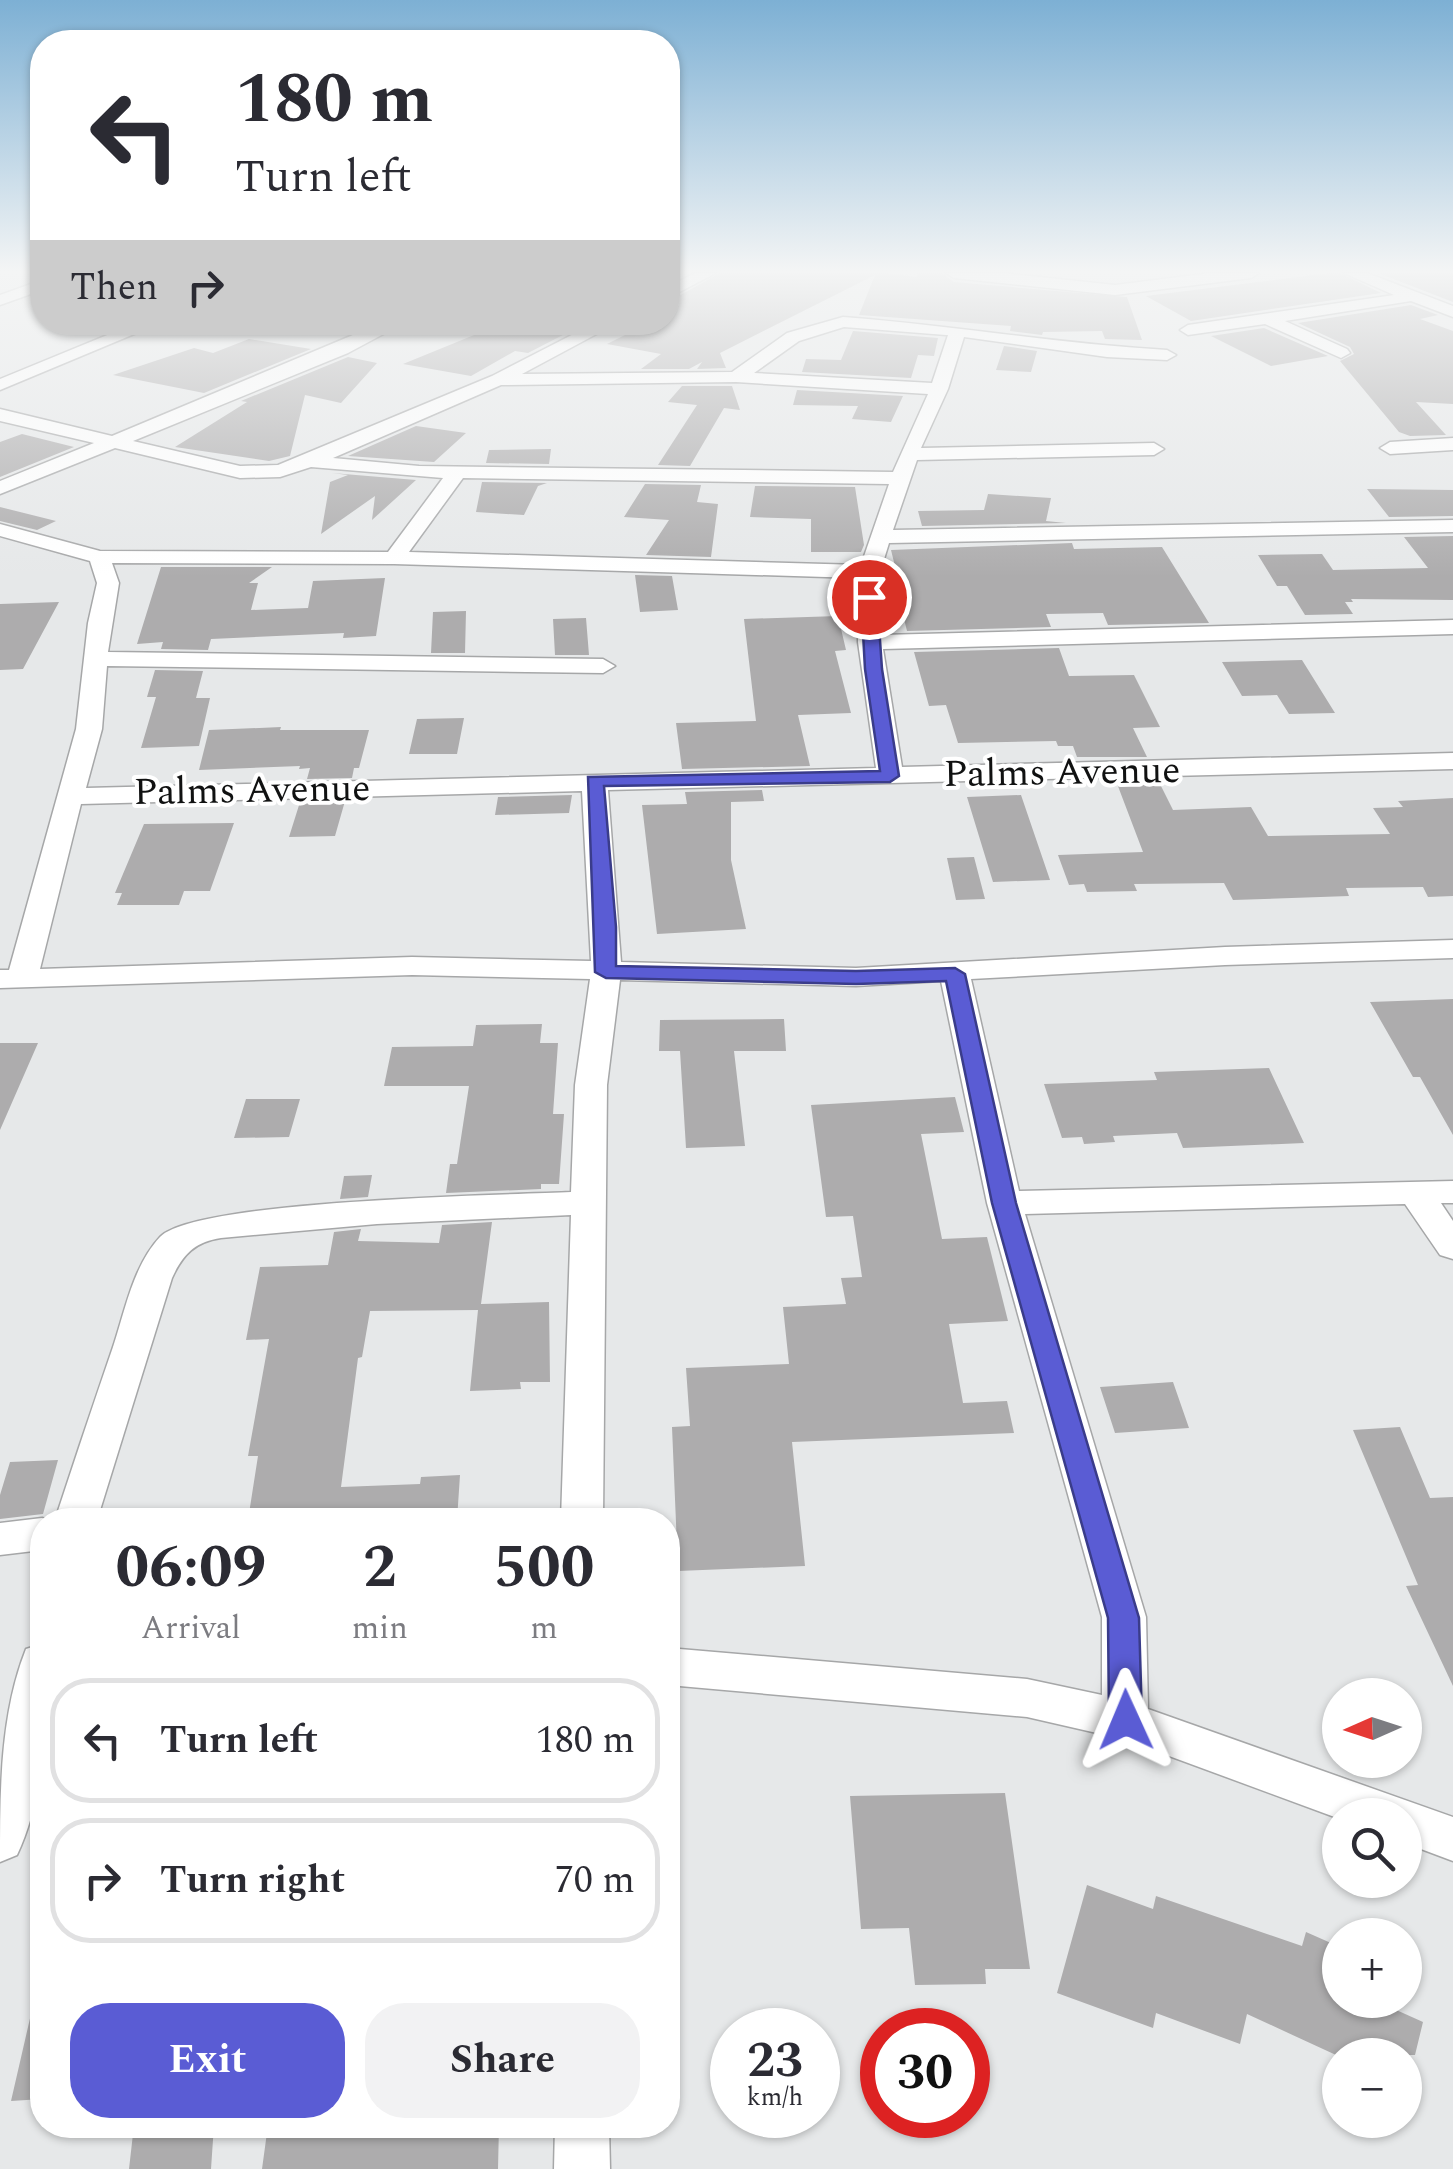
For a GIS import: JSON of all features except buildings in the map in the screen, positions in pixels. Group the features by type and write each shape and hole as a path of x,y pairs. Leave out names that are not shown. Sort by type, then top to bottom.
{"street":[{"path":"0,385 27,374"},
{"path":"0,488 280,374"},
{"path":"0,415 240,472 280,471 509,374"},
{"path":"736,377 740,374"},
{"path":"890,776 870,642 869,572 909,454 944,374"},
{"path":"498,380 736,377 939,389"},
{"path":"1390,448 1453,444"},
{"path":"909,454 1154,449"},
{"path":"308,462 458,472 903,478"},
{"path":"394,558 458,472"},
{"path":"882,537 1453,526"},
{"path":"0,530 99,557 394,558 869,572"},
{"path":"99,557 108,583 95,659 89,729 30,934 12,979 412,966 544,966 606,972 856,977 1226,956 1453,949"},
{"path":"870,642 1453,628"},
{"path":"95,659 603,666"},
{"name":"Palms Avenue","path":"71,796 1453,761"},
{"path":"582,1508 591,1085 606,972 594,781"},
{"path":"955,974 1004,1203 1124,1618 1126,1720"},
{"path":"1004,1203 1453,1192"},
{"path":"1416,1194 1453,1247"},
{"path":"80,1508 154,1278 170,1246 180,1238 221,1226 377,1213 587,1203"},
{"path":"0,1539 30,1535"},
{"path":"680,1668 1027,1698 1126,1720 1340,1798"},
{"path":"0,1840 30,1713"},
{"path":"1422,1828 1453,1839"},
{"path":"582,2138 582,2169"}],"route":[{"path":"869,597 876,697 890,776 594,781 606,972 856,977 955,974 1004,1203 1124,1618 1126,1720"}]}
